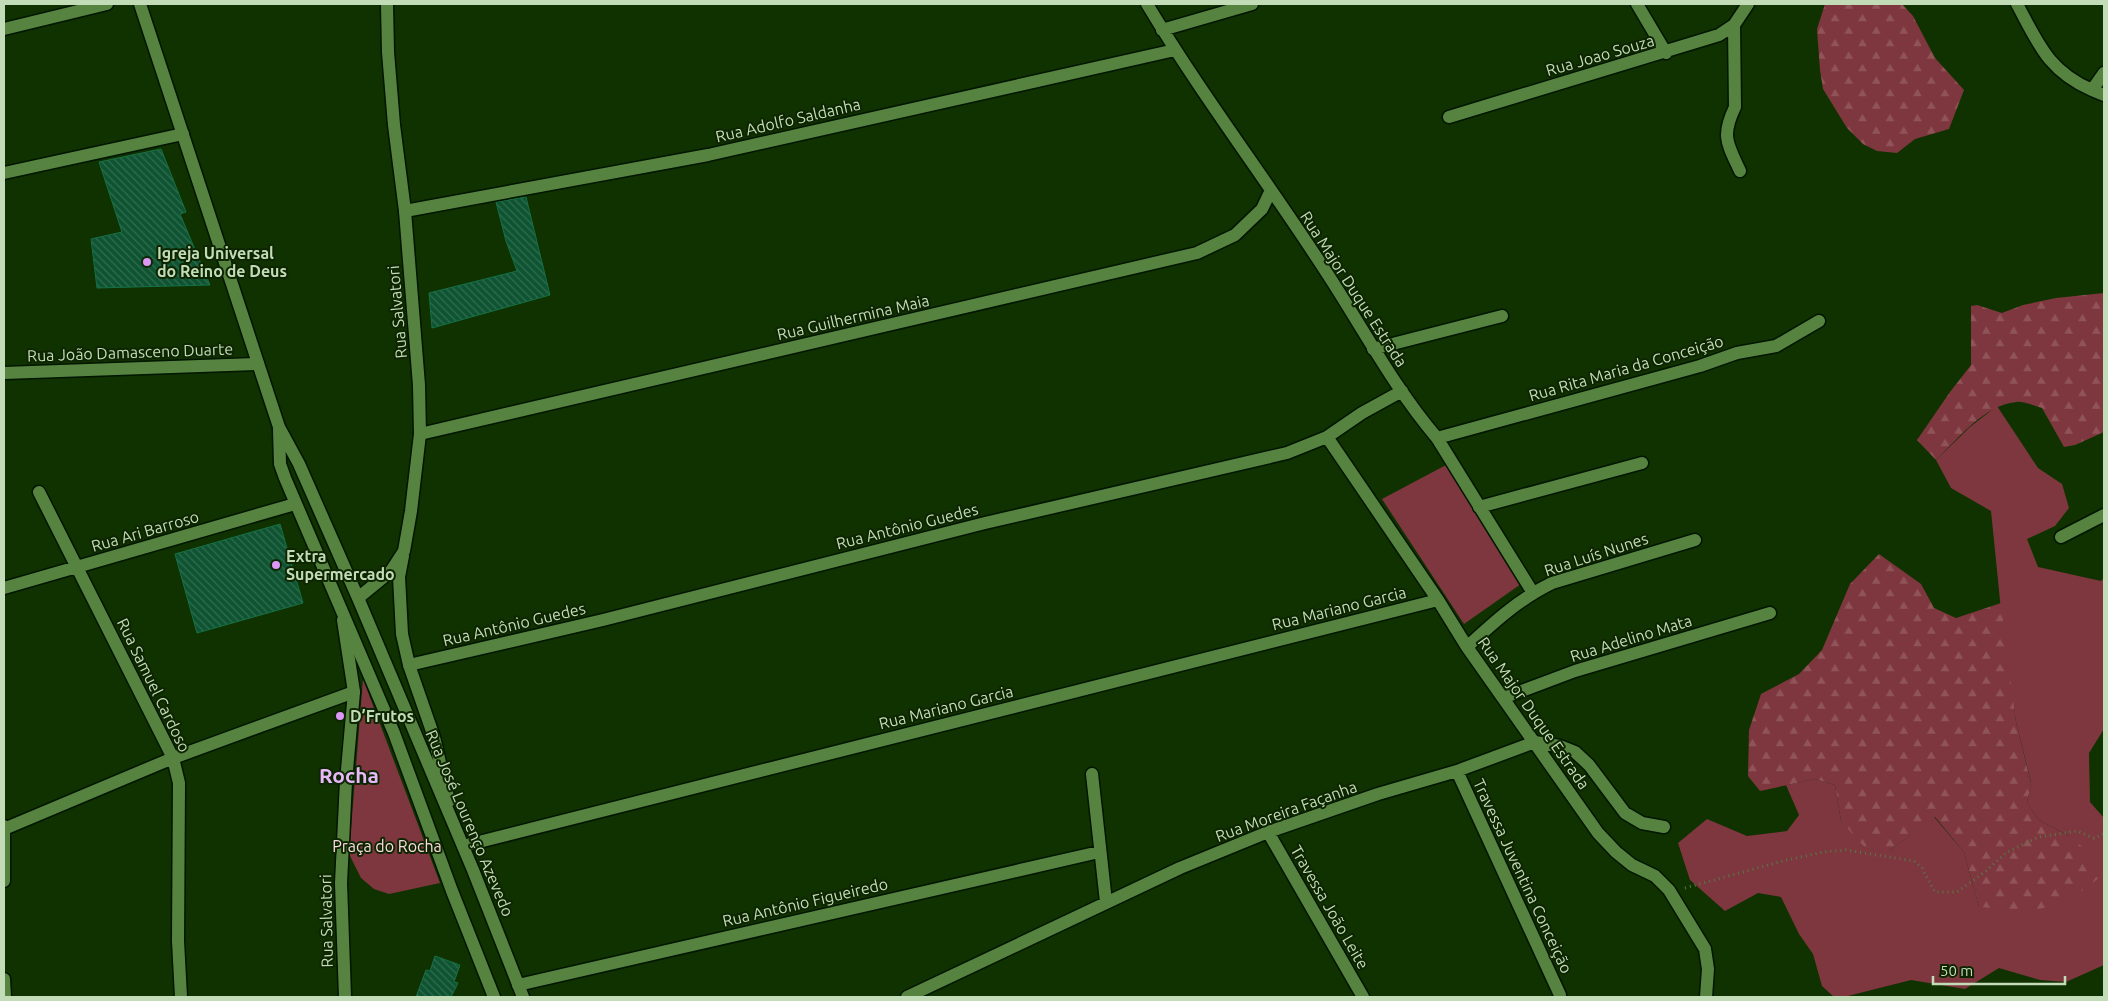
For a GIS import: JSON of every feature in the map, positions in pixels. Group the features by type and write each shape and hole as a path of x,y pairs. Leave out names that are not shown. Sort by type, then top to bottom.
{"street":[{"path":"4,29 107,4"},
{"path":"140,4 278,427 280,464 295,504 341,605 394,733 452,892 494,997"},
{"name":"Rua Salvatori","path":"358,598 391,571 404,550 411,511 420,434 420,385 406,211 391,89 387,4"},
{"name":"Rua Major Duque Estrada","path":"1147,4 1175,50 1332,281 1373,348 1437,438 1533,593"},
{"path":"1162,30 1252,4"},
{"path":"1637,4 1666,53"},
{"name":"Rua Joao Souza","path":"1449,117 1666,53 1719,35 1734,25 1748,4"},
{"path":"2017,4 2045,56 2065,76 2104,95"},
{"path":"1734,25 1735,107 1729,119 1726,141 1740,171"},
{"name":"Rua Adolfo Saldanha","path":"406,211 708,155 1175,50"},
{"path":"2092,90 2104,73"},
{"path":"4,173 183,134"},
{"name":"Rua Guilhermina Maia","path":"420,434 1197,253 1235,235 1262,209 1271,190"},
{"path":"1373,348 1502,316"},
{"name":"Rua Rita Maria da Conceição","path":"1437,438 1700,366 1736,353 1776,346 1819,322"},
{"name":"Rua João Damasceno Duarte","path":"4,373 258,364"},
{"name":"Rua Antônio Guedes","path":"409,665 603,620 985,523 1286,453 1327,437 1362,413 1402,391"},
{"name":"Rua José Lourenço Azevedo","path":"278,427 299,464 358,598 463,846 520,991"},
{"name":"Rua Major Duque Estrada","path":"1327,437 1438,600 1467,647 1598,833 1627,860 1655,876 1670,890 1706,949 1708,970 1706,997"},
{"path":"1479,507 1642,463"},
{"name":"Rua Samuel Cardoso","path":"39,492 173,758 179,783 178,940 181,997"},
{"name":"Rua Ari Barroso","path":"4,588 295,504"},
{"path":"2062,537 2104,515"},
{"name":"Rua Luís Nunes","path":"1467,647 1495,620 1533,593 1566,579 1695,540"},
{"path":"404,550 399,577 402,634 409,665 434,737 455,828"},
{"name":"Rua Mariano Garcia","path":"463,846 1438,600"},
{"name":"Rua Salvatori","path":"341,605 354,692 346,780 340,901 346,997"},
{"name":"Rua Adelino Mata","path":"1503,698 1574,671 1770,613"},
{"path":"4,881 4,828 173,758 354,692"},
{"name":"Rua Moreira Façanha","path":"907,997 1180,868 1268,832 1378,794 1457,771 1535,742 1560,746 1575,752 1589,765 1624,813 1642,823 1664,827"},
{"name":"Travessa Juventina Conceição","path":"1457,771 1560,994"},
{"path":"1092,774 1106,902"},
{"name":"Travessa João Leite","path":"1268,832 1364,997"},
{"name":"Rua Antônio Figueiredo","path":"520,991 1100,852"},
{"path":"4,979 5,997"}],"path":[{"path":"1670,890 1688,887 1782,861 1823,852 1846,850 1914,861 1922,868 1935,892 1957,892 1986,871 2007,852 2039,837 2077,831 2094,838 2104,834"}],"green space":[{"path":"1825,4 1902,4 1913,16 1935,58 1964,90 1949,129 1915,139 1897,153 1877,151 1863,144 1847,128 1823,89 1817,29"},
{"path":"2104,293 2104,432 2075,445 2064,447 2042,408 2016,402 2004,404 1982,416 1936,460 1917,440 1971,365 1971,306 1977,305 2002,313 2023,305 2056,298"},
{"path":"1997,406 2038,468 2062,484 2069,508 2055,526 2027,539 2038,567 2101,581 2104,578 2104,729 2089,753 2090,802 2104,818 2104,965 2066,982 2040,980 1999,968 1965,989 1911,980 1844,997 1834,997 1822,986 1813,954 1799,934 1781,897 1758,893 1725,911 1690,880 1678,843 1707,819 1747,836 1787,831 1799,815 1786,785 1815,779 1835,785 1841,821 1889,851 1934,817 1964,852 1979,907 2069,836 2039,820 2027,803 2031,782 2016,722 2004,640 1991,511 1951,488 1936,460 1970,427"},
{"path":"1446,465 1521,584 1464,624 1382,499"},
{"path":"1879,554 1921,584 1934,608 1956,618 2001,603 2016,722 2031,783 2027,803 2039,820 2069,836 2088,851 2099,878 2071,899 2034,911 1979,907 1964,852 1935,817 1889,851 1868,851 1841,821 1835,785 1815,779 1760,791 1748,776 1749,730 1761,694 1799,674 1822,650 1850,584"},
{"name":"Praça do Rocha","path":"363,679 440,883 389,894 374,889 361,878 349,854"}],"building":[{"path":"161,149 186,212 180,214 210,285 97,288 91,239 122,232 99,162"},
{"path":"526,197 550,295 432,328 429,293 517,271 506,241 496,202"},
{"path":"280,524 303,603 197,633 175,554"},
{"path":"435,956 460,965 454,982 458,983 451,997 416,997 426,970 430,971"}],"place":[{"name":"Igreja Universal do Reino de Deus","path":"147,262"},
{"name":"Extra Supermercado","path":"276,565"},
{"name":"D’Frutos","path":"340,716"}],"district":[{"name":"Rocha","path":"349,775"}]}
